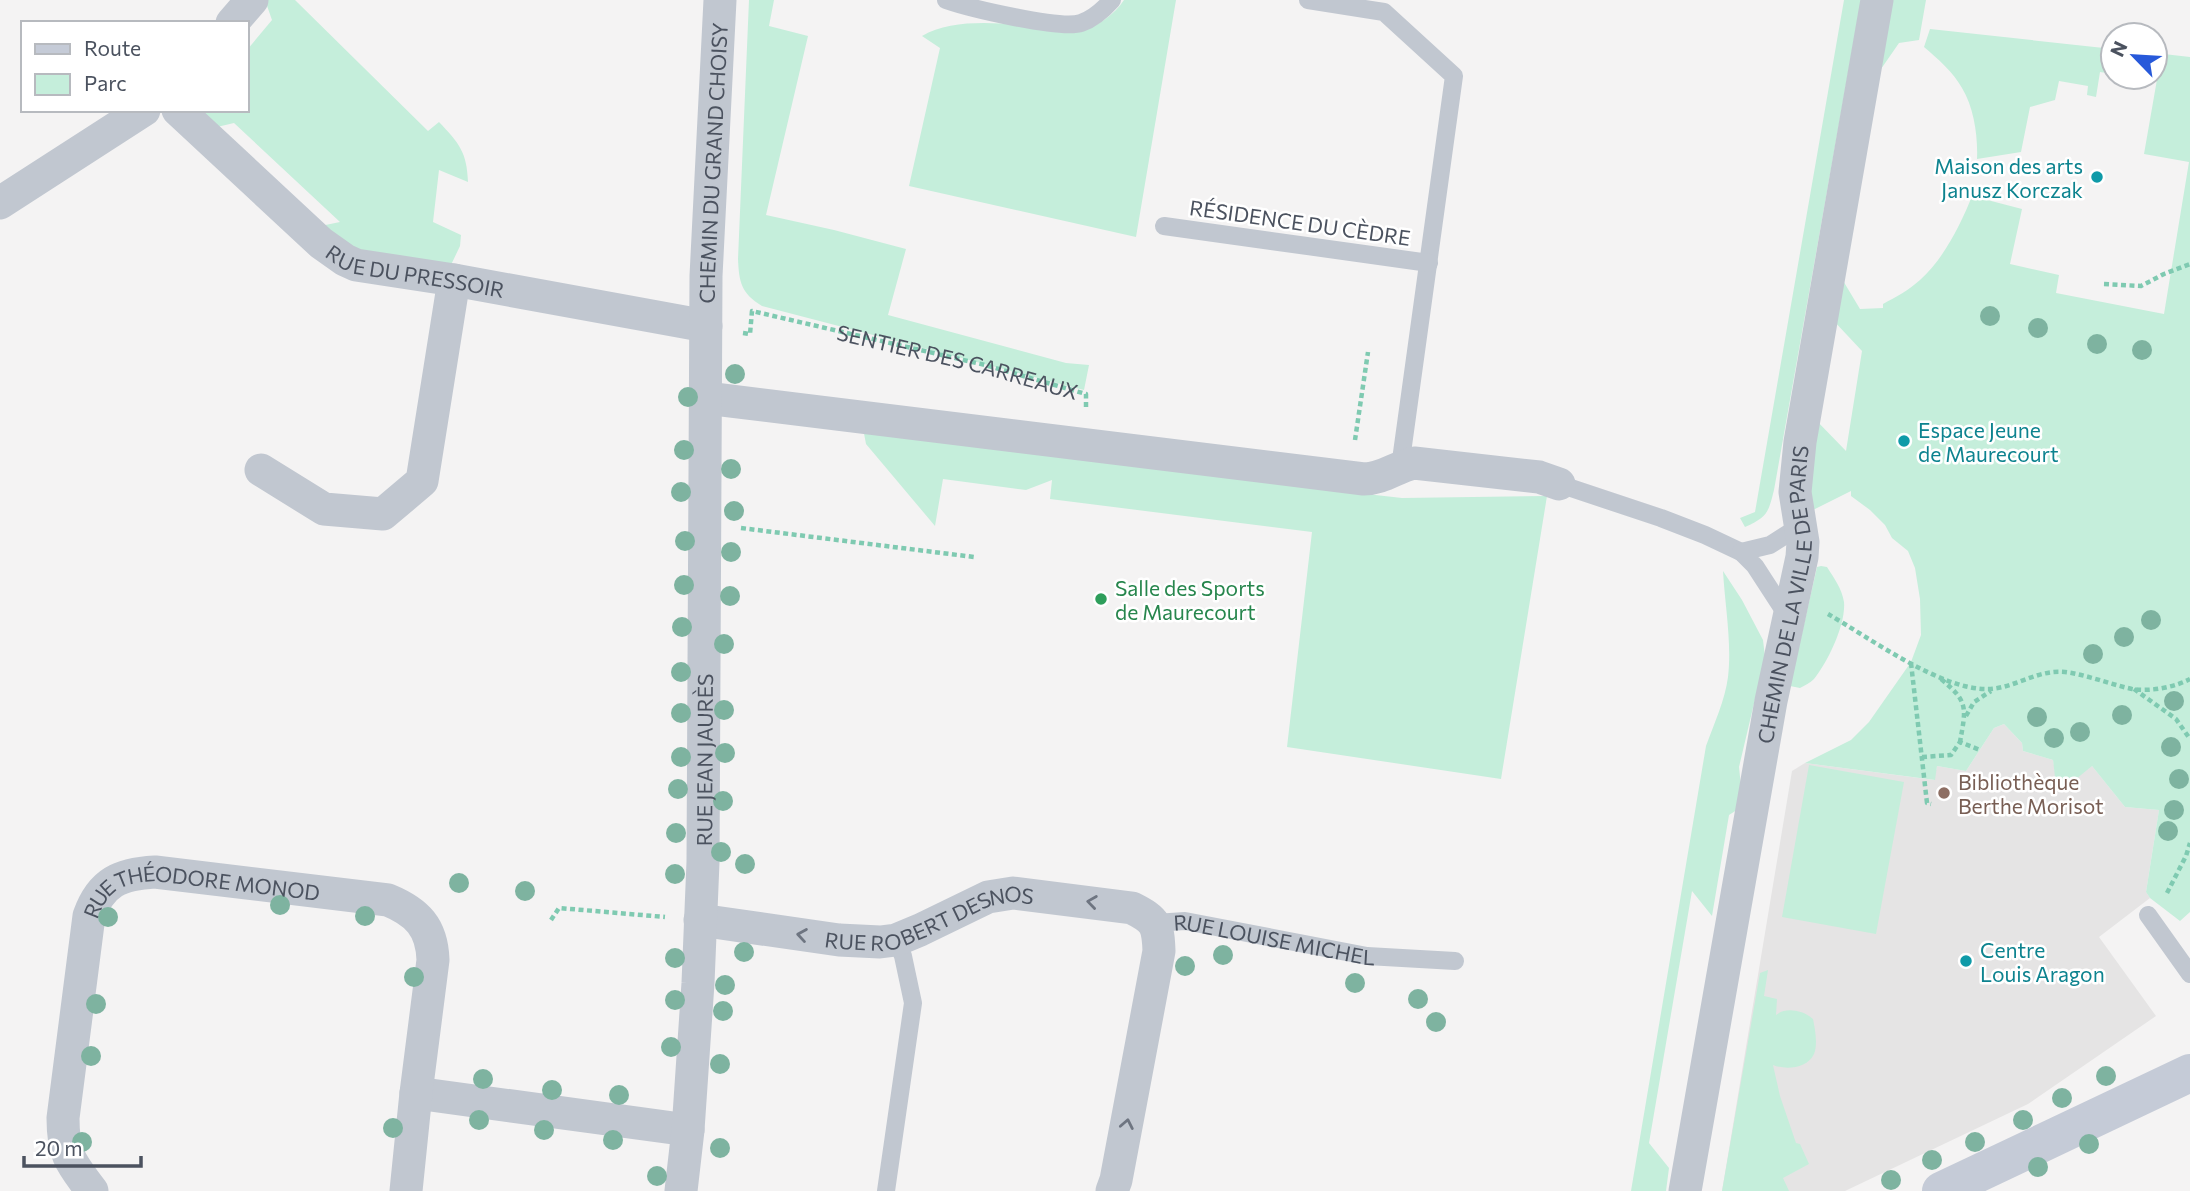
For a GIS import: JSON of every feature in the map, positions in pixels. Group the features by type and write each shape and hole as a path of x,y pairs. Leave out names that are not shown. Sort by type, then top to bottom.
{"main road":[{"path":"1941,1191 2190,1073"}],"street":[{"path":"234,21 252,0"},
{"name":"CHEMIN DU GRAND CHOISY","path":"706,326 706,276 720,0"},
{"name":"CHEMIN DE LA VILLE DE PARIS","path":"1685,1191 1771,701 1802,556 1803,542 1796,492 1800,442 1877,0"},
{"path":"0,203 141,112"},
{"name":"RUE DU PRESSOIR","path":"180,112 321,243 345,260 366,268 454,280 706,326"},
{"path":"261,470 324,509 383,514 422,481 454,280"},
{"name":"RUE JEAN JAURÈS","path":"681,1191 688,1130 703,835 706,326"},
{"path":"706,398 1364,479 1374,479 1405,463 1539,477 1559,484"},
{"name":"RUE THÉODORE MONOD","path":"92,1191 72,1164 63,1139 63,1118 89,916 95,899 106,887 122,877 146,872 388,900 411,911 427,931 433,945 433,960 406,1191"},
{"name":"RUE ROBERT DESNOS","path":"700,919 839,940 880,942 896,940 988,897 1013,893 1132,908 1156,923"},
{"name":"RUE LOUISE MICHEL","path":"1112,1191 1159,951 1156,923"},
{"path":"416,1093 688,1130"}],"lane":[{"path":"946,0 999,14 1080,24 1095,16 1112,0"},
{"name":"RÉSIDENCE DU CÈDRE","path":"1308,0 1384,12 1454,76 1405,463"},
{"name":"RÉSIDENCE DU CÈDRE","path":"1164,226 1429,263"},
{"path":"1559,484 1661,518 1741,552 1755,566 1781,606 1793,601"},
{"path":"1741,552 1770,545 1800,526"},
{"path":"2148,915 2190,974"},
{"name":"RUE LOUISE MICHEL","path":"1156,923 1185,921 1367,956 1455,961"},
{"path":"886,1191 913,1003 903,956 896,940"}],"path":[{"path":"2104,284 2141,286 2190,264"},
{"name":"SENTIER DES CARREAUX","path":"706,326 750,334 752,312 985,365 1086,394 1086,415"},
{"path":"1368,352 1353,452 1405,463"},
{"path":"705,526 763,529 974,556"},
{"path":"1793,601 1938,676 1974,689 1996,688"},
{"path":"1911,662 1927,803 1931,804"},
{"path":"1963,724 1974,702 1985,693 2041,674 2060,672 2101,679 2134,689 2176,719 2190,739"},
{"path":"1922,757 1951,754 1961,742 1964,705 1959,695 1938,676"},
{"path":"2134,689 2164,687 2190,679"},
{"path":"1961,742 1980,750"},
{"path":"2148,915 2165,897 2190,843"},
{"path":"551,920 559,908 700,919"}],"shaded area":[{"path":"2004,724 2022,743 2023,751 2053,760 2056,777 2092,766 2125,807 2159,810 2146,892 2150,898 2099,937 2156,1016 2028,1104 1845,1191 1722,1191 1792,771 1805,763 1934,780 1937,766 1966,771 1994,728"}],"green space":[{"path":"265,0 295,0 428,131 439,122 457,142 464,155 468,182 439,170 433,222 461,235 460,246 450,267 369,253 306,229 340,222 234,123 200,131 181,112 248,112 248,49 272,20"},
{"path":"749,0 774,0 769,26 808,36 766,215 906,249 888,315 1066,363 1089,365 1084,390 762,306 745,291 740,281 738,259"},
{"path":"1124,0 1176,0 1136,237 909,186 940,48 922,36 952,25 969,23 1081,31 1105,19"},
{"path":"1844,0 1861,0 1774,490 1766,514 1745,527 1740,518 1755,512"},
{"path":"1885,0 1926,0 1919,40 1899,43 1881,69"},
{"path":"1930,29 2099,47 2096,97 2087,95 2088,86 2059,81 2055,100 2030,107 2021,152 1977,159 1977,141 1970,104 1959,82 1924,47"},
{"path":"2169,55 2190,57 2190,912 2180,921 2146,892 2159,810 2125,807 2092,766 2065,788 2055,777 2053,760 2023,751 2022,743 2004,724 1994,728 1966,771 1937,766 1935,780 1805,763 1851,740 1869,722 1911,662 1921,635 1920,599 1915,568 1908,551 1892,538 1885,525 1851,496 1851,491 1805,514 1813,417 1846,451 1862,351 1832,319 1842,279 1860,309 1883,308 1883,304 1916,284 1944,252 1972,196 2022,209 2010,264 2059,275 2056,293 2164,314 2189,162 2144,154 2155,91 2169,91"},
{"path":"863,428 1402,498 1547,496 1501,779 1287,747 1312,532 1050,499 1052,480 1026,490 943,479 935,526 866,444"},
{"path":"1817,567 1827,567 1841,593 1844,602 1842,621 1830,653 1814,679 1800,688 1790,686"},
{"path":"1723,571 1763,640 1765,657 1739,767 1743,806 1729,815 1712,916 1692,891 1649,1143 1669,1168 1666,1191 1631,1191 1706,746 1727,686 1729,638"},
{"path":"1809,765 1904,782 1876,934 1782,917"},
{"path":"1768,970 1764,996 1777,999 1776,1015 1784,1011 1794,1011 1813,1019 1816,1046 1811,1059 1795,1067 1773,1065 1796,1143 1800,1144 1809,1164 1783,1178 1789,1191 1722,1191 1760,973"}],"place":[{"name":"Maison des arts Janusz Korczak","path":"2097,177"},
{"name":"Espace Jeune de Maurecourt","path":"1904,441"},
{"name":"Salle des Sports de Maurecourt","path":"1101,599"},
{"name":"Bibliothèque Berthe Morisot","path":"1944,793"},
{"name":"Centre Louis Aragon","path":"1966,961"}]}
